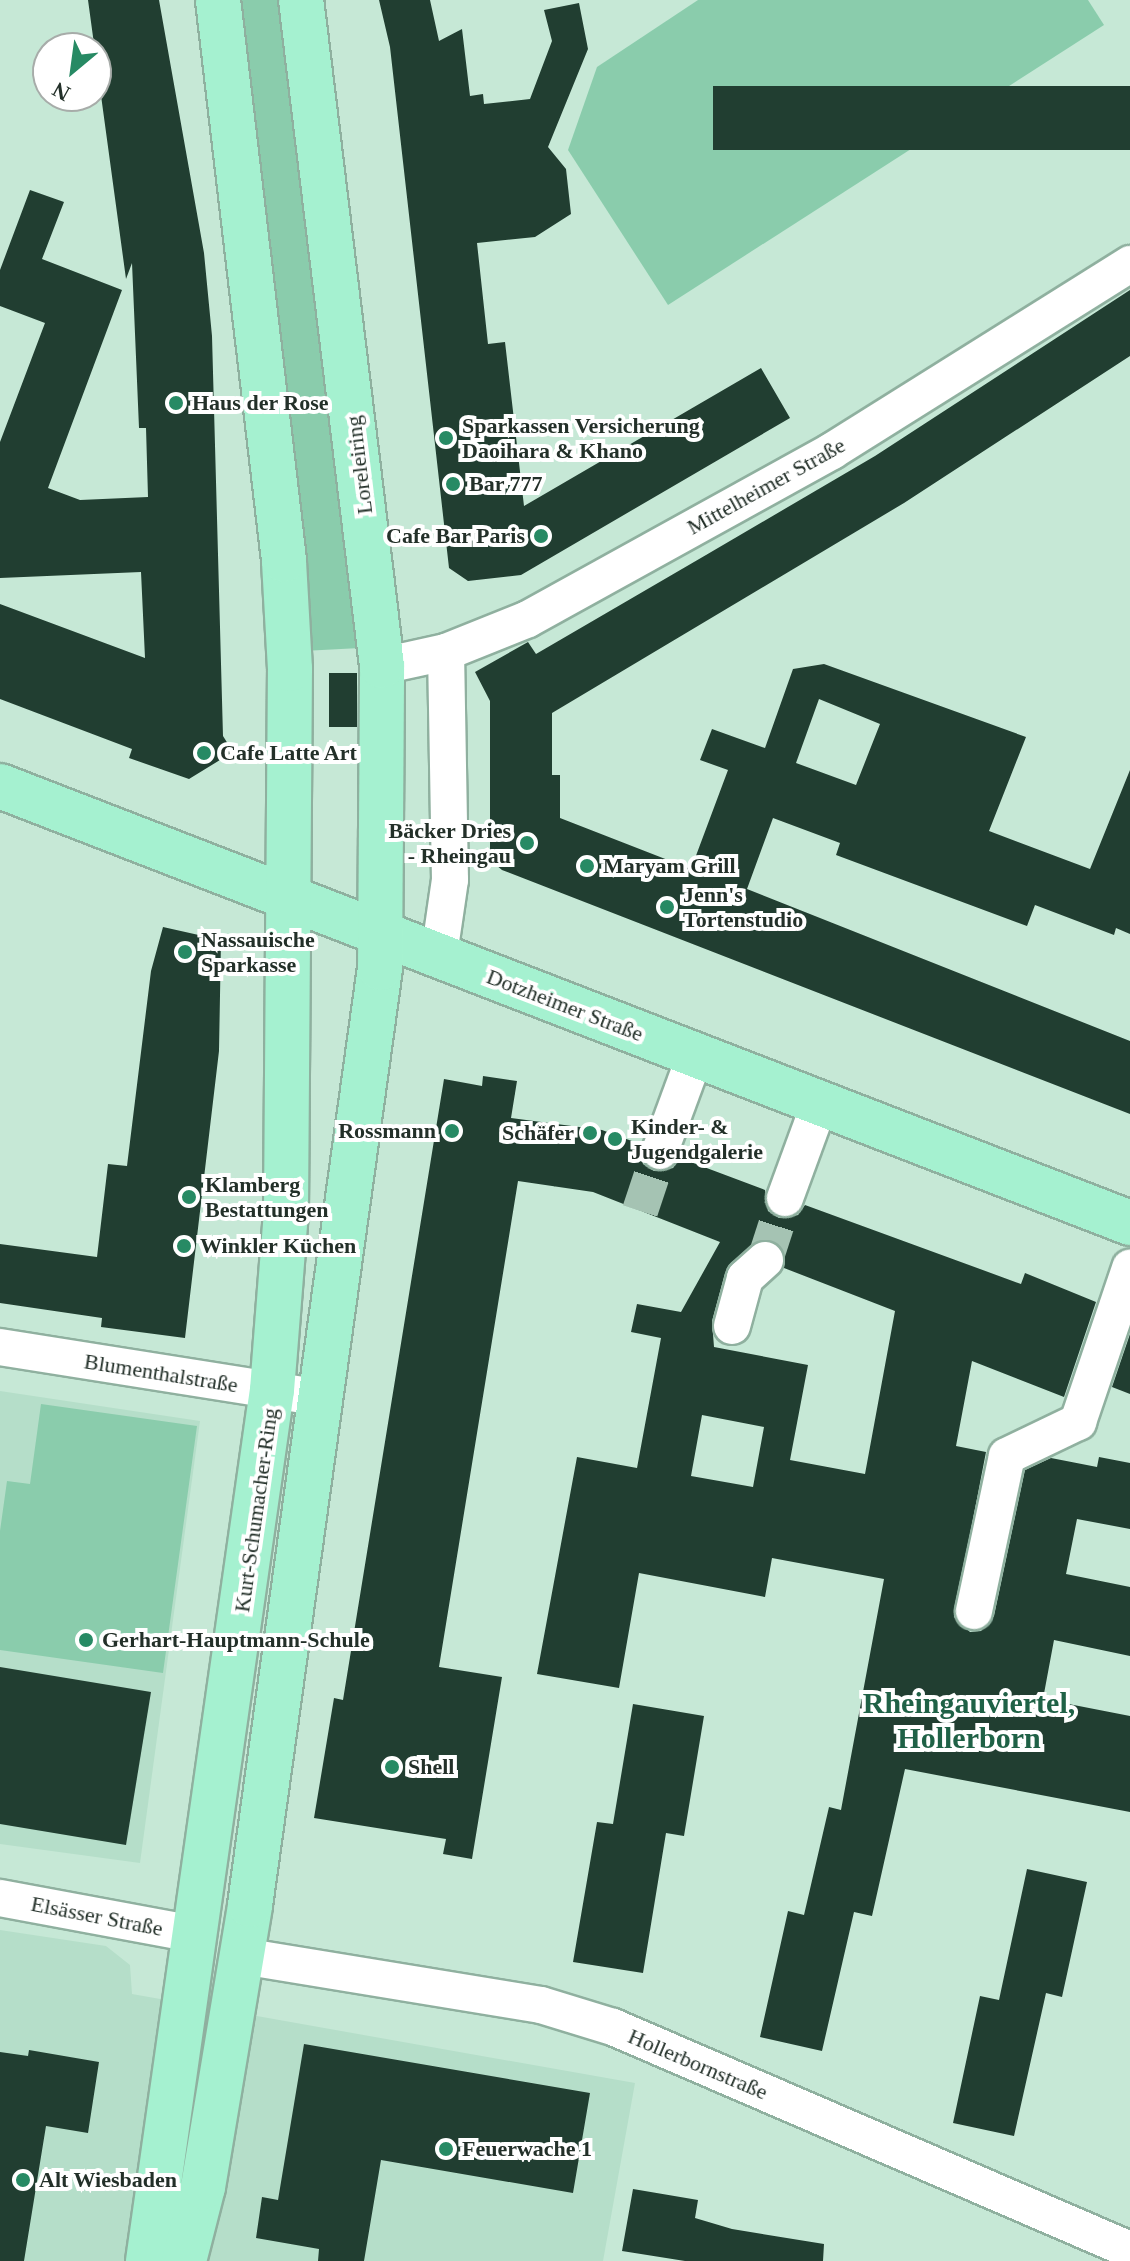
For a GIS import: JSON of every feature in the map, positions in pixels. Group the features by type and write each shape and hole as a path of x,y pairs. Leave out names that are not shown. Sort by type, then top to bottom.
{"main road":[{"path":"218,0 284,560 290,669 285,896"},
{"name":"Loreleiring","path":"301,0 382,666 381,932"},
{"name":"Dotzheimer Straße","path":"0,786 1130,1223"},
{"name":"Kurt-Schumacher-Ring","path":"148,2261 272,1390 286,1211 285,896"},
{"path":"184,2261 203,2187 242,1956 376,1028 381,932"}],"street":[{"name":"Mittelheimer Straße","path":"382,666 446,652 528,619 832,451 1130,264"},
{"path":"439,955 450,880 446,652"},
{"path":"660,1151 695,1056"},
{"path":"785,1198 819,1105"},
{"path":"732,1326 745,1278 765,1260"},
{"path":"974,1611 1007,1456 1078,1422 1130,1268"},
{"name":"Blumenthalstraße","path":"0,1347 323,1398"},
{"name":"Elsässer Straße","path":"0,1898 194,1934"},
{"name":"Hollerbornstraße","path":"242,1956 541,2005 600,2023 1127,2253"}],"shaded area":[{"path":"239,0 279,0 360,648 303,651"},
{"path":"698,0 1088,0 1104,25 668,305 568,150 597,67"},
{"name":"Gerhart-Hauptmann-Schule","path":"0,1391 200,1421 140,1863 0,1844"},
{"path":"41,1404 197,1426 163,1673 0,1650 0,1531 7,1481 30,1484"},
{"path":"0,1930 106,1946 130,1965 132,1994 635,2083 603,2261 0,2261"}],"building":[{"path":"88,0 159,0 204,253 212,336 223,736 233,752 189,779 129,758 132,749 0,699 0,604 145,658 141,572 0,578 0,442 45,323 0,306 0,270 30,190 64,202 42,259 122,290 48,488 80,500 148,497 146,428 139,428 132,263 126,279 103,112 112,112 112,32 92,32"},
{"path":"379,0 430,0 439,41 462,29 470,96 483,94 484,104 530,99 552,41 544,10 579,3 588,49 548,147 566,169 571,214 535,237 477,243 488,344 505,342 524,506 761,368 790,418 521,575 468,581 449,568 390,47"},
{"path":"713,86 1130,86 1130,150 713,150"},
{"path":"1130,290 1130,356 904,503 552,713 552,775 560,775 560,818 691,869 728,770 700,760 712,729 765,748 793,669 824,664 1026,737 989,831 1090,869 1130,770 1130,934 1116,928 1114,935 1035,905 1027,926 836,855 840,843 773,818 747,889 1130,1041 1130,1114 502,870 490,860 490,701 475,672 528,642 536,654 875,456","holes":["819,699 880,724 856,785 796,763"]},
{"path":"329,673 357,673 357,727 329,727"},
{"path":"163,927 221,940 219,1051 185,1338 101,1327 102,1318 0,1303 0,1244 97,1257 108,1164 127,1166 151,971"},
{"path":"483,1076 517,1081 511,1118 602,1130 640,1144 643,1164 654,1171 673,1168 680,1158 765,1190 768,1211 779,1218 798,1215 805,1205 1021,1284 1025,1273 1096,1302 1064,1397 972,1361 956,1446 986,1452 954,1617 970,1632 981,1631 994,1616 1025,1470 1051,1458 1097,1467 1099,1457 1130,1463 1130,1529 1077,1519 1066,1574 1130,1587 1130,1656 1054,1640 1043,1699 1130,1716 1130,1812 905,1769 872,1916 854,1912 822,2051 760,2037 788,1911 804,1915 829,1807 841,1810 884,1579 772,1558 765,1597 639,1573 619,1688 537,1674 577,1457 637,1468 661,1338 631,1332 637,1304 681,1312 720,1242 593,1192 518,1181 439,1667 502,1677 472,1859 443,1854 446,1839 314,1818 334,1698 343,1700 444,1079 482,1086","holes":["760,1240 781,1247 784,1268 895,1311 865,1474 790,1460 808,1365 714,1347 712,1321 725,1273","702,1415 764,1427 753,1487 691,1476"]},
{"path":"1130,1334 1130,1394 1112,1387"},
{"path":"0,1667 151,1692 126,1845 0,1824"},
{"path":"633,1704 704,1716 684,1836 666,1833 643,1973 573,1962 597,1822 613,1824"},
{"path":"1027,1869 1087,1882 1062,1997 1046,1993 1014,2136 953,2123 980,1996 999,2000"},
{"name":"Feuerwache 1","path":"304,2044 590,2093 573,2193 381,2160 364,2261 318,2261 319,2249 256,2238 262,2197 278,2200"},
{"path":"29,2050 99,2062 88,2133 46,2126 24,2261 0,2261 0,2052 28,2056"},
{"path":"633,2189 698,2200 695,2218 732,2229 824,2244 823,2261 685,2261 622,2251"}],"tunnel":[{"path":"640,1211 660,1151"},
{"path":"765,1260 785,1198"}],"place":[{"name":"Haus der Rose","path":"176,403"},
{"name":"Sparkassen Versicherung Daoihara & Khano","path":"446,438"},
{"name":"Bar 777","path":"453,484"},
{"name":"Cafe Bar Paris","path":"541,536"},
{"name":"Cafe Latte Art","path":"204,753"},
{"name":"Bäcker Dries - Rheingau","path":"527,843"},
{"name":"Maryam Grill","path":"587,866"},
{"name":"Jenn's Tortenstudio","path":"667,907"},
{"name":"Nassauische Sparkasse","path":"185,952"},
{"name":"Rossmann","path":"452,1131"},
{"name":"Schäfer","path":"590,1133"},
{"name":"Kinder- & Jugendgalerie","path":"615,1139"},
{"name":"Klamberg Bestattungen","path":"189,1197"},
{"name":"Winkler Küchen","path":"184,1246"},
{"name":"Gerhart-Hauptmann-Schule","path":"86,1640"},
{"name":"Shell","path":"392,1767"},
{"name":"Feuerwache 1","path":"446,2149"},
{"name":"Alt Wiesbaden","path":"23,2180"}],"district":[{"name":"Rheingauviertel, Hollerborn","path":"969,1720"}]}
